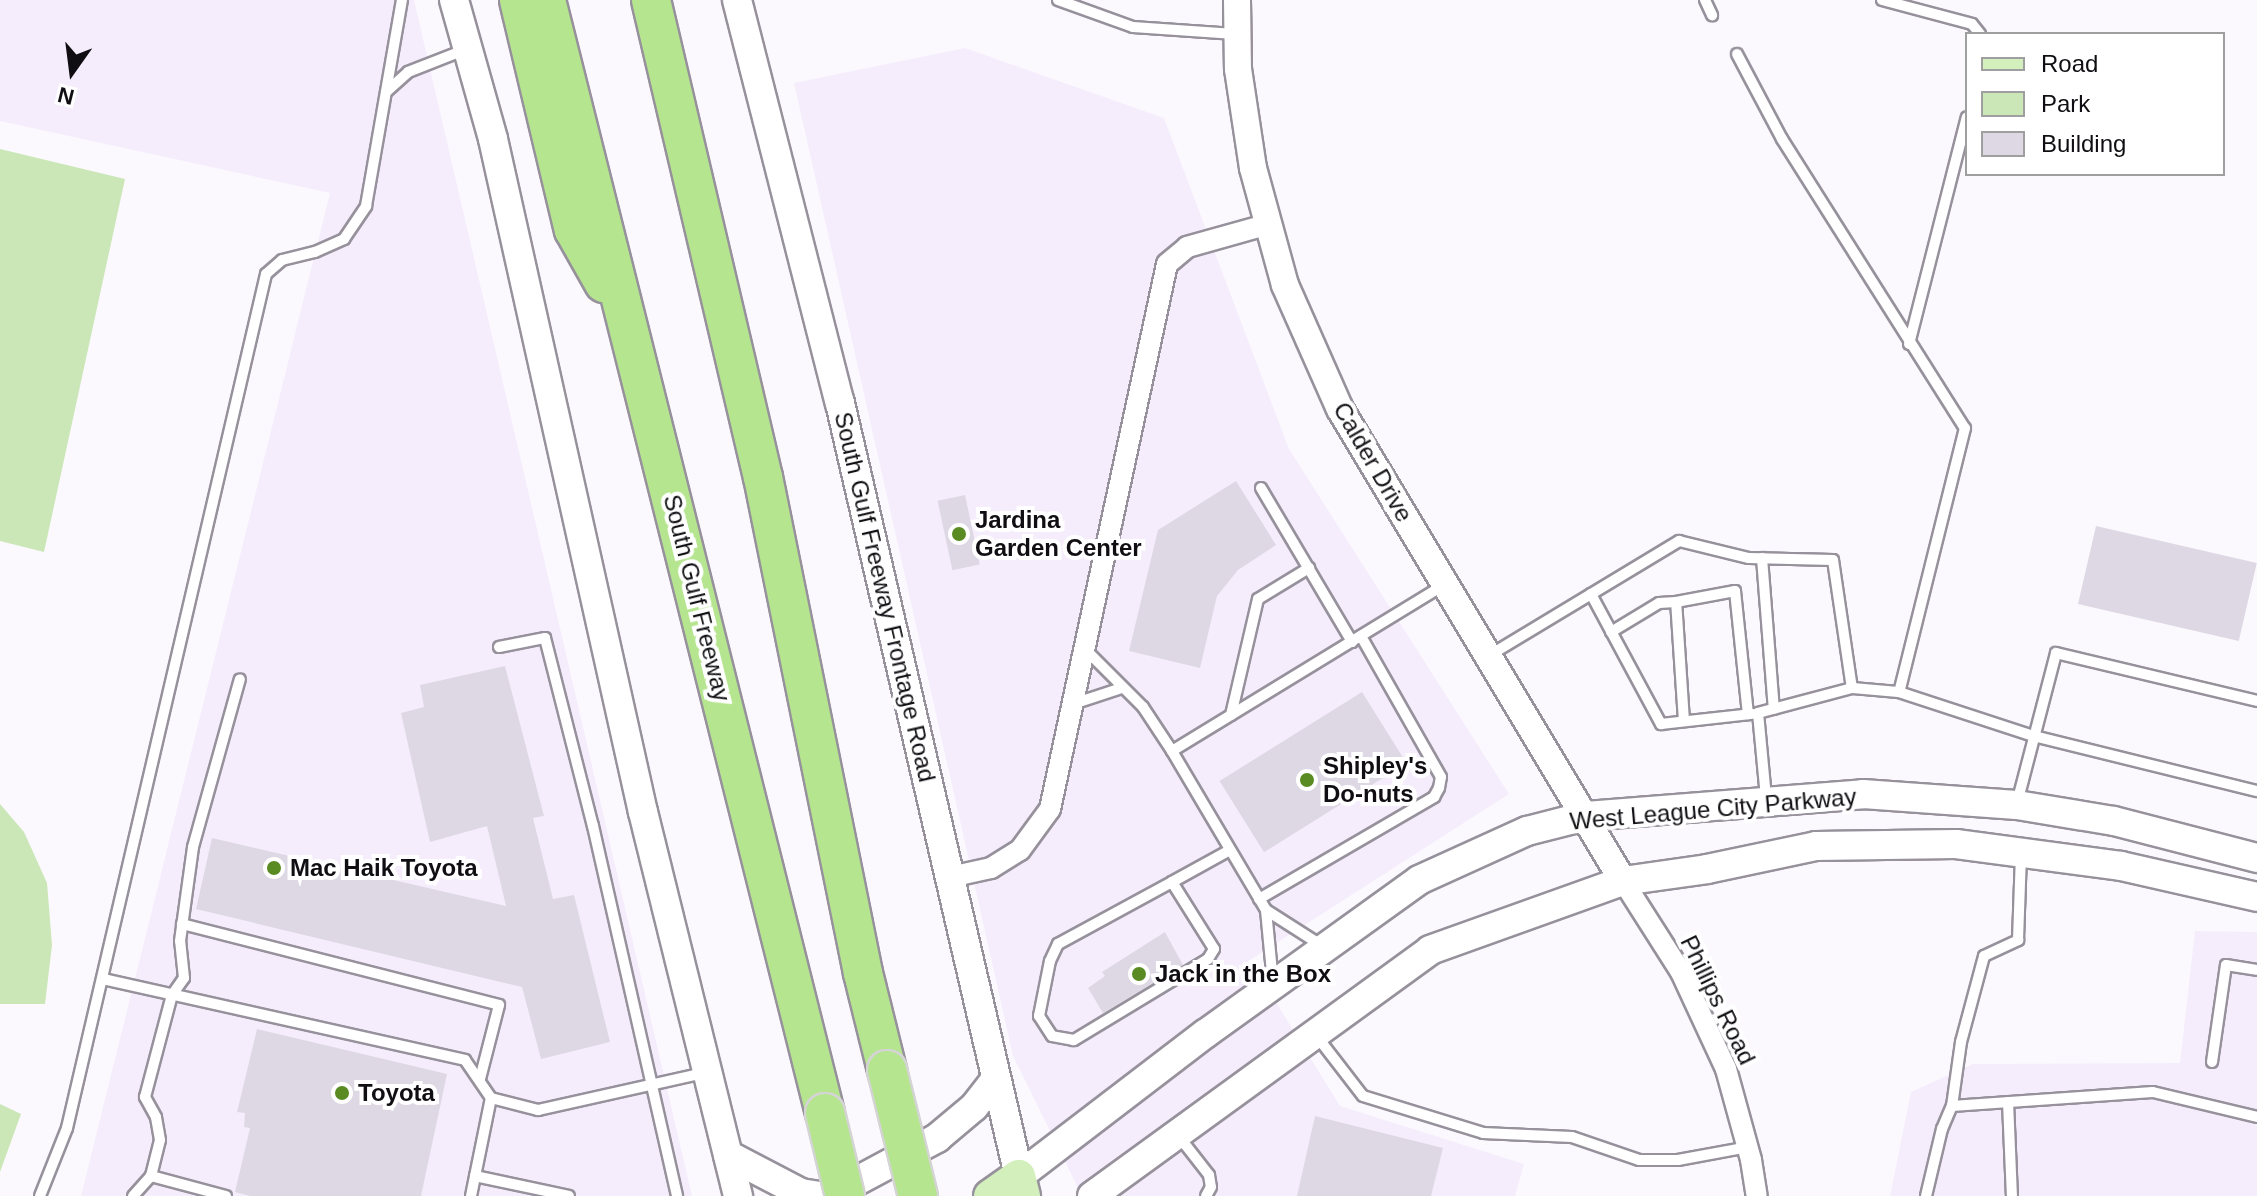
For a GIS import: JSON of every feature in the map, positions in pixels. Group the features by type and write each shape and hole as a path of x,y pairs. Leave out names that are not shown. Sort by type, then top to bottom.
{"highway":[{"path":"519,0 574,230 628,328"},
{"name":"South Gulf Freeway","path":"546,0 845,1196"},
{"path":"651,0 763,477 863,973 918,1196"},
{"path":"678,0 767,394 791,616"}],"main road":[{"path":"454,0 493,139 639,796 738,1196"},
{"name":"South Gulf Freeway Frontage Road","path":"737,0 840,403 1021,1186"},
{"name":"West League City Parkway","path":"990,1196 1021,1186 1273,985 1419,880 1527,831 1586,816 1850,793 2017,805 2114,821 2257,858"},
{"name":"West League City Parkway","path":"1092,1196 1430,950 1623,881 1816,846 1956,844 2121,866 2257,897"},
{"path":"829,1196 937,1138 974,1107 996,1079"},
{"path":"728,1155 801,1193 820,1196"}],"street":[{"name":"Calder Drive","path":"1237,0 1238,69 1251,154 1266,225 1285,285 1340,409 1623,881"},
{"path":"950,877 991,868 1020,850 1050,809 1167,264 1187,247 1266,225"},
{"name":"Phillips Road","path":"1623,881 1687,986 1726,1069 1748,1147 1757,1196"}],"lane":[{"path":"40,1196 67,1128 266,274 282,260 315,252 344,239 366,206 402,0"},
{"path":"1058,0 1133,27 1238,34"},
{"path":"1705,0 1712,15"},
{"path":"1882,0 1972,24 1978,32"},
{"path":"386,92 408,72 468,48"},
{"path":"1737,54 1782,139 1965,428 1899,692"},
{"path":"1909,344 1965,125"},
{"path":"1259,899 1434,797 1441,777 1261,488"},
{"path":"1489,656 1679,541 1762,558 1833,560 1852,688"},
{"path":"1762,558 1774,709"},
{"path":"1231,715 1258,599 1309,568"},
{"path":"1172,751 1446,584"},
{"path":"1611,632 1659,603 1735,591 1766,800"},
{"path":"1591,594 1661,724 1753,714 1852,688 1899,692 2034,736 2257,791"},
{"path":"1676,602 1684,721"},
{"path":"499,647 545,638 593,826 677,1196"},
{"path":"1085,649 1143,707 1266,910 1325,948"},
{"path":"2017,805 2056,653 2257,701"},
{"path":"133,1196 151,1176 160,1140 156,1117 145,1097 172,995 184,978 182,924 193,847 240,679"},
{"path":"1073,704 1122,688"},
{"path":"1172,882 1214,949 1208,959 1074,1040 1052,1036 1039,1016 1050,961 1058,944 1230,850"},
{"path":"1926,1196 1942,1129 1952,1106 1961,1042 1984,956 2018,940 2021,853"},
{"path":"1266,910 1273,985"},
{"path":"182,924 499,1005 480,1079"},
{"path":"2212,1062 2226,965 2257,970"},
{"path":"103,979 465,1060 491,1098 471,1196"},
{"path":"1314,1033 1363,1096 1483,1133 1572,1137 1639,1160 1678,1160 1748,1147"},
{"path":"491,1098 538,1110 706,1072"},
{"path":"1952,1106 2153,1092 2257,1117"},
{"path":"2008,1102 2012,1196"},
{"path":"1176,1133 1209,1175 1211,1187 1206,1196"},
{"path":"151,1176 226,1196"},
{"path":"475,1176 569,1196"}],"shaded area":[{"path":"0,0 414,0 692,1196 81,1196 330,193 0,121"},
{"path":"965,48 1164,118 1289,449 1509,794 1250,960 1340,1106 1524,1164 1515,1196 1082,1196 1013,1056 794,83"},
{"path":"2195,931 2257,932 2257,1196 1890,1196 1911,1092 1973,1064 2180,1063"}],"green space":[{"path":"0,149 125,179 44,552 0,541"},
{"path":"0,804 24,832 47,883 52,945 45,1004 0,1004"},
{"path":"0,1104 21,1114 0,1172"}],"building":[{"path":"1236,481 1276,545 1238,570 1217,596 1200,668 1129,651 1158,530"},
{"name":"Jardina Garden Center","path":"965,495 980,564 952,570 938,501"},
{"path":"2096,526 2257,563 2239,641 2078,604"},
{"name":"Mac Haik Toyota","path":"505,666 544,816 533,818 553,899 574,895 610,1042 541,1059 522,987 196,909 212,838 506,906 487,826 430,842 401,713 424,707 420,685"},
{"path":"1362,692 1407,763 1264,852 1220,781"},
{"name":"Jack in the Box","path":"1165,932 1183,965 1103,1013 1088,988 1105,976 1102,972"},
{"name":"Toyota","path":"257,1029 447,1074 421,1196 250,1196 235,1192 250,1128 244,1127 245,1113 237,1112"},
{"path":"1315,1116 1443,1148 1431,1196 1297,1196"}],"place":[{"name":"Jardina Garden Center","path":"959,534"},
{"name":"Shipley's Do-nuts","path":"1307,780"},
{"name":"Mac Haik Toyota","path":"274,868"},
{"name":"Jack in the Box","path":"1139,974"},
{"name":"Toyota","path":"342,1093"}]}
